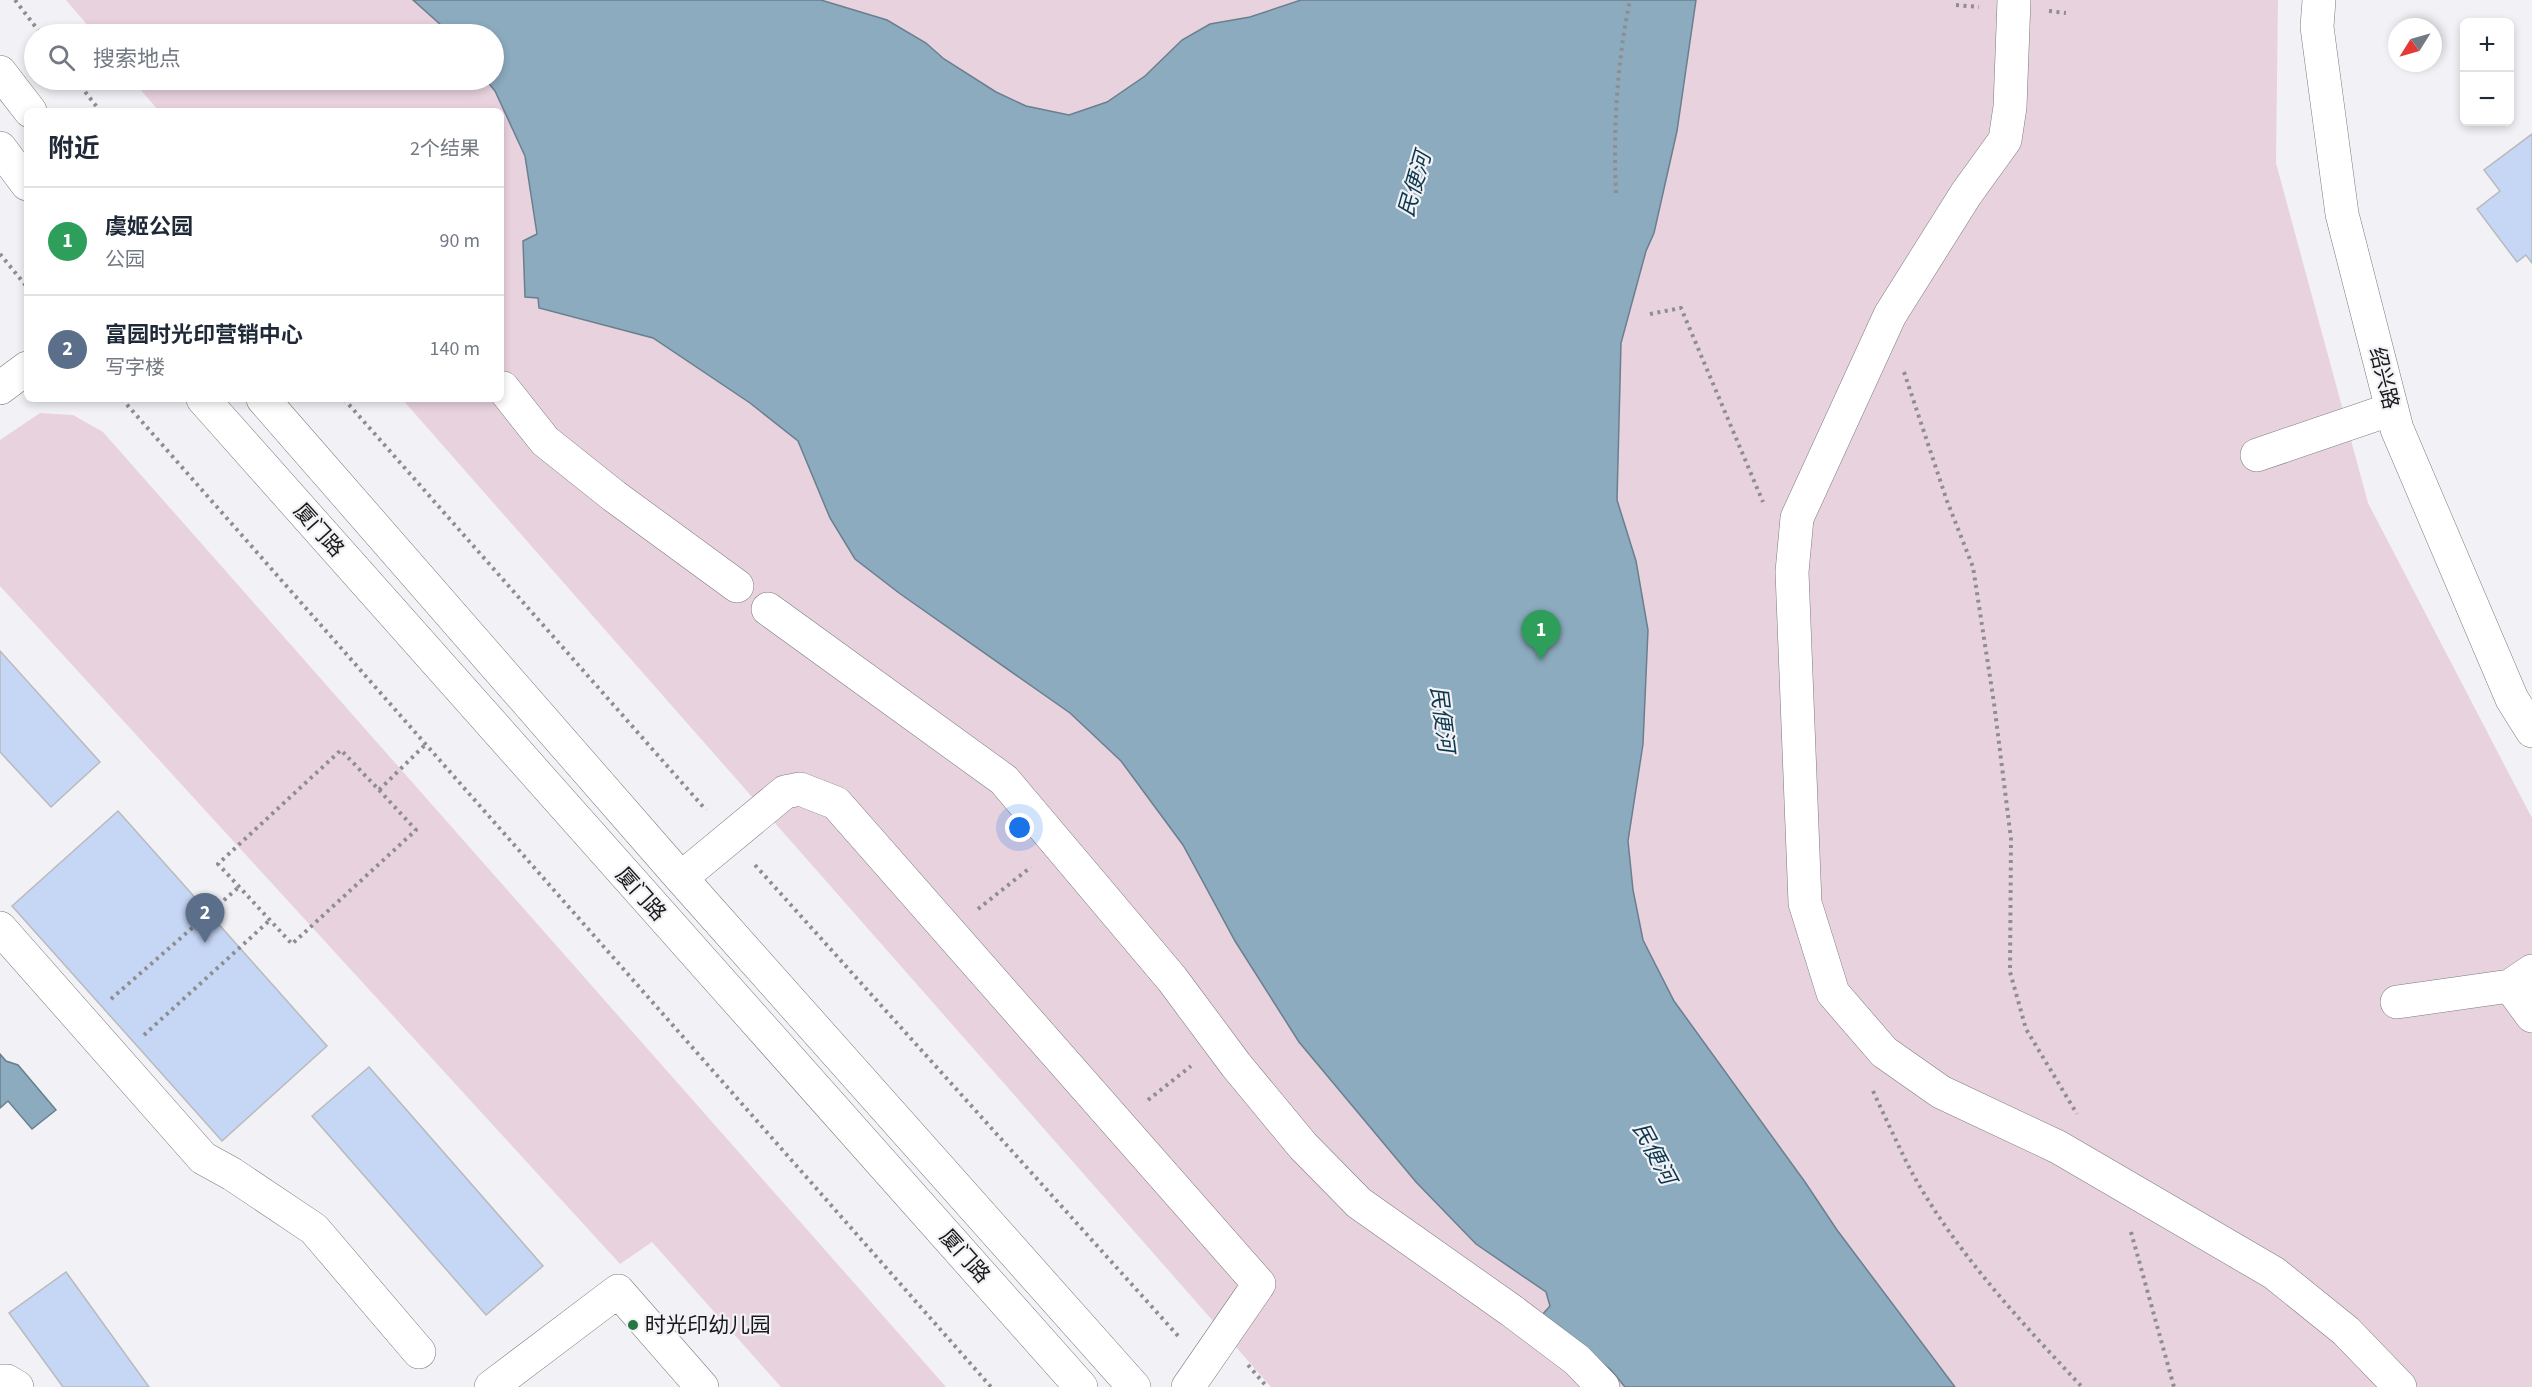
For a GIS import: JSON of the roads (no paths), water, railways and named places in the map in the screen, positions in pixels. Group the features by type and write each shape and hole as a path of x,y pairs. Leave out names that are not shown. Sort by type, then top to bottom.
{"street":[{"path":"2014,0 2010,107 2005,140 1966,194 1890,315 1797,518 1792,572 1805,903 1833,993 1884,1052 1941,1092 2058,1147 2274,1273 2346,1331 2400,1387"},
{"name":"绍兴路","path":"2319,0 2317,27 2342,214 2397,429 2512,699 2532,731"},
{"path":"0,72 28,108"},
{"path":"0,148 24,180"},
{"path":"0,388 24,370"},
{"path":"504,388 545,441 614,496 737,586"},
{"name":"厦门路","path":"206,402 1082,1387"},
{"name":"厦门路","path":"266,402 681,878 1134,1387"},
{"path":"2257,455 2392,409"},
{"path":"768,609 1004,780 1172,979 1303,1146 1359,1203 1577,1360 1603,1387"},
{"path":"681,878 785,792 800,789 836,803 1259,1284 1196,1376"},
{"path":"0,928 203,1158 232,1174 314,1229 419,1352"},
{"path":"2397,1002 2521,979 2532,1016"},
{"path":"491,1387 618,1292 702,1387"},
{"path":"0,1382 7,1381 18,1387"}],"water":[{"name":"民便河","path":"413,0 821,0 887,20 926,43 944,59 996,92 1026,106 1069,115 1107,102 1145,76 1182,40 1210,24 1250,17 1301,0 1696,0 1677,131 1654,233 1646,251 1621,343 1617,500 1636,561 1648,630 1643,744 1628,841 1633,890 1643,940 1674,1001 1837,1230 1955,1387 1625,1387 1611,1370 1542,1315 1550,1306 1546,1292 1476,1244 1416,1182 1299,1042 1235,941 1183,845 1121,761 1070,713 899,593 855,559 830,518 798,441 750,403 653,338 539,308 538,298 525,297 523,241 537,234 525,156 494,90 504,90 504,24 440,24"},
{"path":"0,1054 6,1061 18,1065 56,1110 32,1129 8,1101 0,1108"}],"place":[{"name":"虞姬公园","path":"1541,660"},
{"name":"富园时光印营销中心","path":"205,943"},
{"name":"时光印幼儿园","path":"633,1325"}]}
